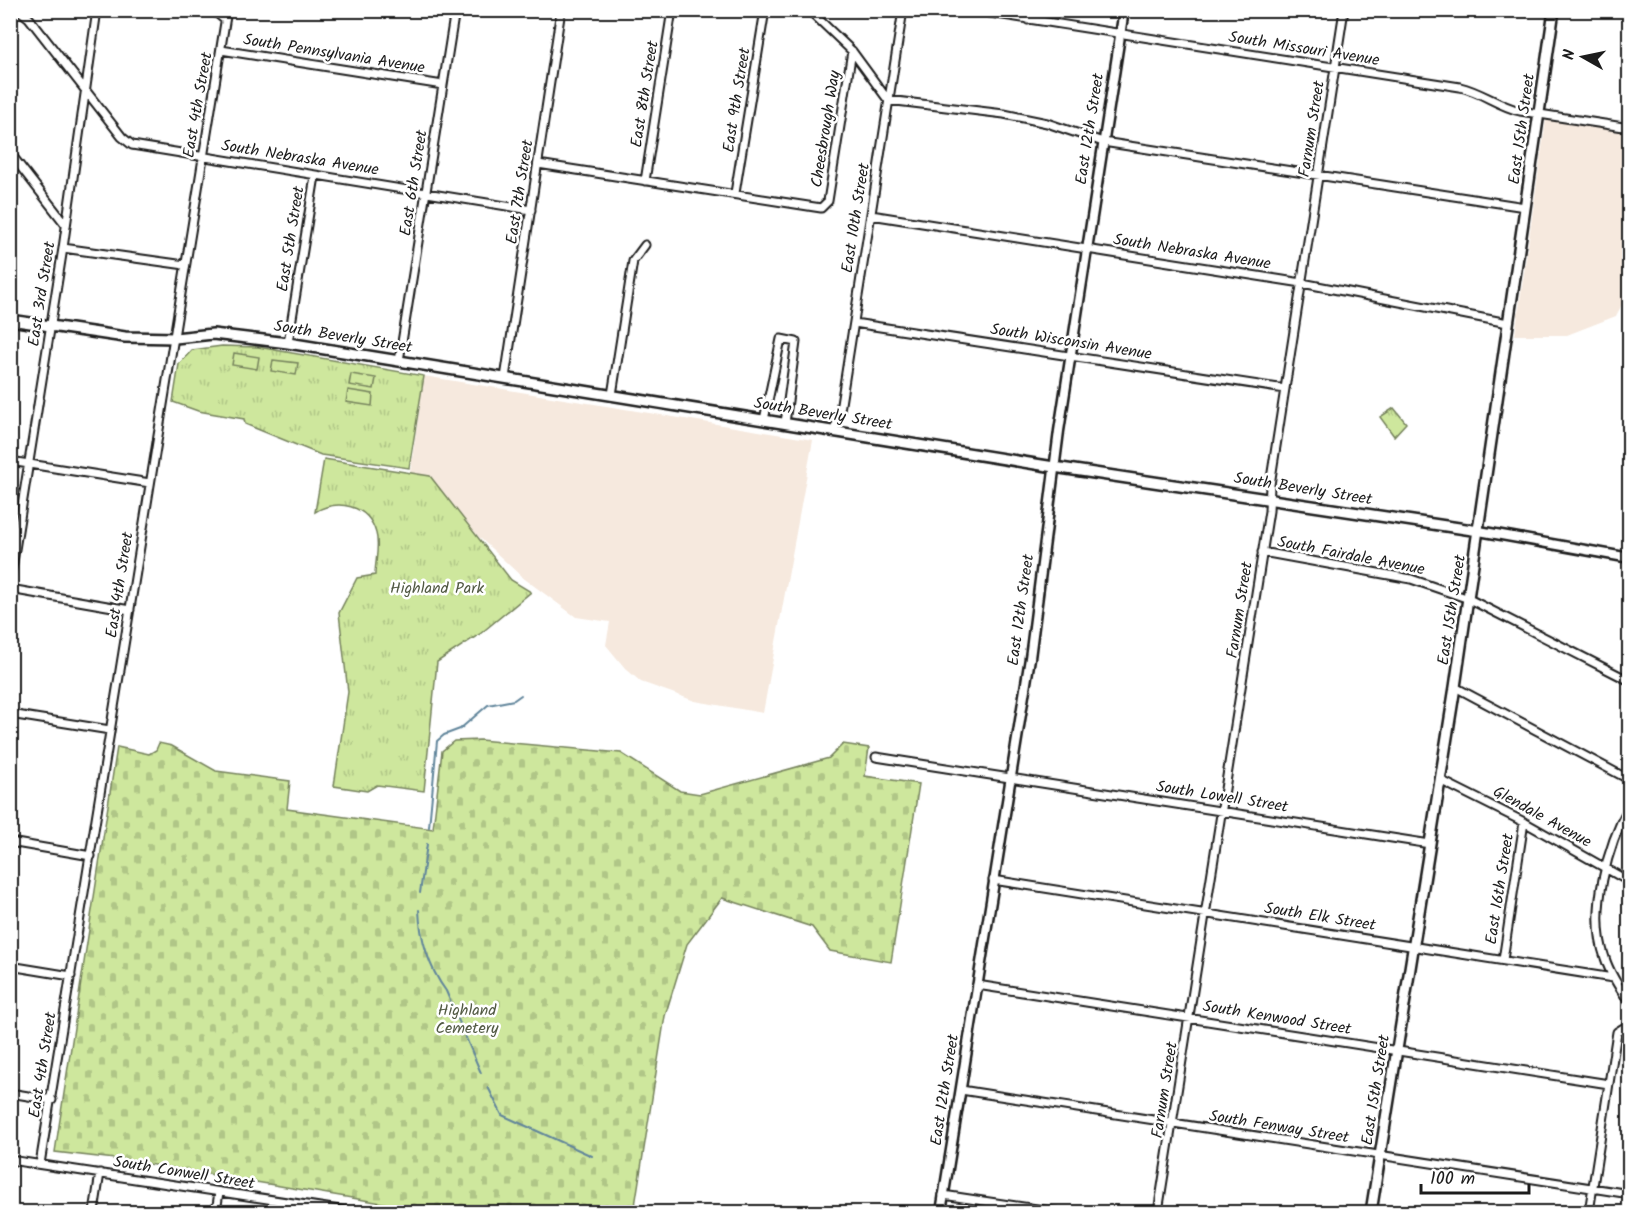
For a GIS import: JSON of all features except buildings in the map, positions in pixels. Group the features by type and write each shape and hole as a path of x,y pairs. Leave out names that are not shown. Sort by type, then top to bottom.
{"main road":[{"name":"East 15th Street","path":"1371,1212 1479,531 1554,10"},
{"name":"South Beverly Street","path":"10,320 125,337 175,338 213,334 288,343 1054,467 1479,531"}],"street":[{"name":"South Nebraska Avenue","path":"18,10 29,18 127,142 139,147 531,210"},
{"name":"East 3rd Street","path":"10,581 51,327 97,10"},
{"name":"South Pennsylvania Avenue","path":"213,10 225,20"},
{"name":"East 4th Street","path":"40,1164 227,10"},
{"name":"East 6th Street","path":"399,360 455,10"},
{"name":"East 7th Street","path":"505,378 561,10"},
{"name":"East 8th Street","path":"645,181 672,10"},
{"name":"East 9th Street","path":"735,193 765,10"},
{"path":"809,10 852,51 888,100 1004,114 1047,123 1103,142 1526,207"},
{"name":"East 10th Street","path":"834,430 854,322 903,10"},
{"name":"South Missouri Avenue","path":"970,10 1474,90 1506,108 1629,128"},
{"path":"1028,20 1030,10"},
{"name":"East 12th Street","path":"941,1212 1039,594 1070,356 1124,10"},
{"name":"Farnum Street","path":"1158,1212 1174,1124 1344,10"},
{"name":"South Pennsylvania Avenue","path":"221,50 443,85"},
{"name":"Cheesbrough Way","path":"735,193 821,208 828,201 852,51"},
{"path":"10,153 66,225"},
{"path":"538,164 735,193"},
{"name":"East 5th Street","path":"288,343 315,176"},
{"name":"South Nebraska Avenue","path":"871,215 1302,283 1508,323"},
{"path":"612,395 633,261 645,245"},
{"path":"63,248 185,265"},
{"name":"South Wisconsin Avenue","path":"854,322 1285,389"},
{"path":"764,420 781,339 796,342 785,423"},
{"path":"10,461 150,483"},
{"name":"South Beverly Street","path":"1479,531 1629,558"},
{"name":"South Fairdale Avenue","path":"1262,552 1411,579 1468,599 1629,681"},
{"path":"10,589 130,610"},
{"path":"1455,687 1629,780"},
{"path":"10,714 110,730"},
{"name":"South Lowell Street","path":"876,757 1430,844"},
{"name":"Glendale Avenue","path":"1440,780 1524,822 1629,882"},
{"path":"1629,805 1611,842 1599,928 1603,951 1613,978 1629,1003"},
{"name":"East 16th Street","path":"1503,960 1524,822"},
{"path":"10,842 91,856"},
{"name":"South Elk Street","path":"993,879 1613,978"},
{"path":"10,966 71,976"},
{"name":"South Kenwood Street","path":"977,986 1609,1084"},
{"path":"1589,1212 1617,1032 1629,1024"},
{"name":"South Fenway Street","path":"961,1090 1629,1194"},
{"path":"10,1093 52,1100"},
{"name":"South Conwell Street","path":"10,1160 353,1212"},
{"path":"94,1212 100,1173"},
{"path":"216,1212 219,1192"},
{"path":"943,1195 1057,1212"}],"shaded area":[{"path":"1546,120 1629,132 1629,291 1616,316 1567,335 1515,335"},
{"path":"424,376 813,440 763,713 695,701 641,682 625,668 606,645 610,622 576,617 522,577 410,473"}],"green space":[{"path":"222,346 258,347 424,376 409,468 321,455 245,424 244,419 198,411 173,402 179,364 192,350"},
{"path":"234,353 259,357 257,369 232,365"},
{"path":"273,360 298,363 296,375 271,371"},
{"path":"351,374 376,378 374,389 349,385"},
{"path":"348,390 373,394 372,406 346,402"},
{"path":"1394,408 1406,423 1394,436 1380,417"},
{"name":"Highland Park","path":"324,459 430,476 511,580 531,592 480,634 437,662 424,791 377,785 367,791 334,786 348,692 339,613 357,578 375,575 378,543 372,523 359,510 342,505 315,512"},
{"name":"Highland Cemetery","path":"480,740 621,753 680,791 700,794 829,758 843,744 869,748 865,776 919,784 891,962 830,951 812,927 722,898 687,944 665,1016 634,1212 436,1212 124,1160 55,1152 117,747 149,754 156,750 159,743 172,746 216,771 290,781 287,809 433,829 442,751 454,741"}],"waterway":[{"path":"10,261 16,278"},
{"path":"429,827 437,741 444,735 460,729 488,705 514,700 521,695"},
{"path":"420,893 427,844"},
{"path":"419,910 421,931 430,963 446,991 481,1073"},
{"path":"488,1087 502,1115 592,1156"}]}
